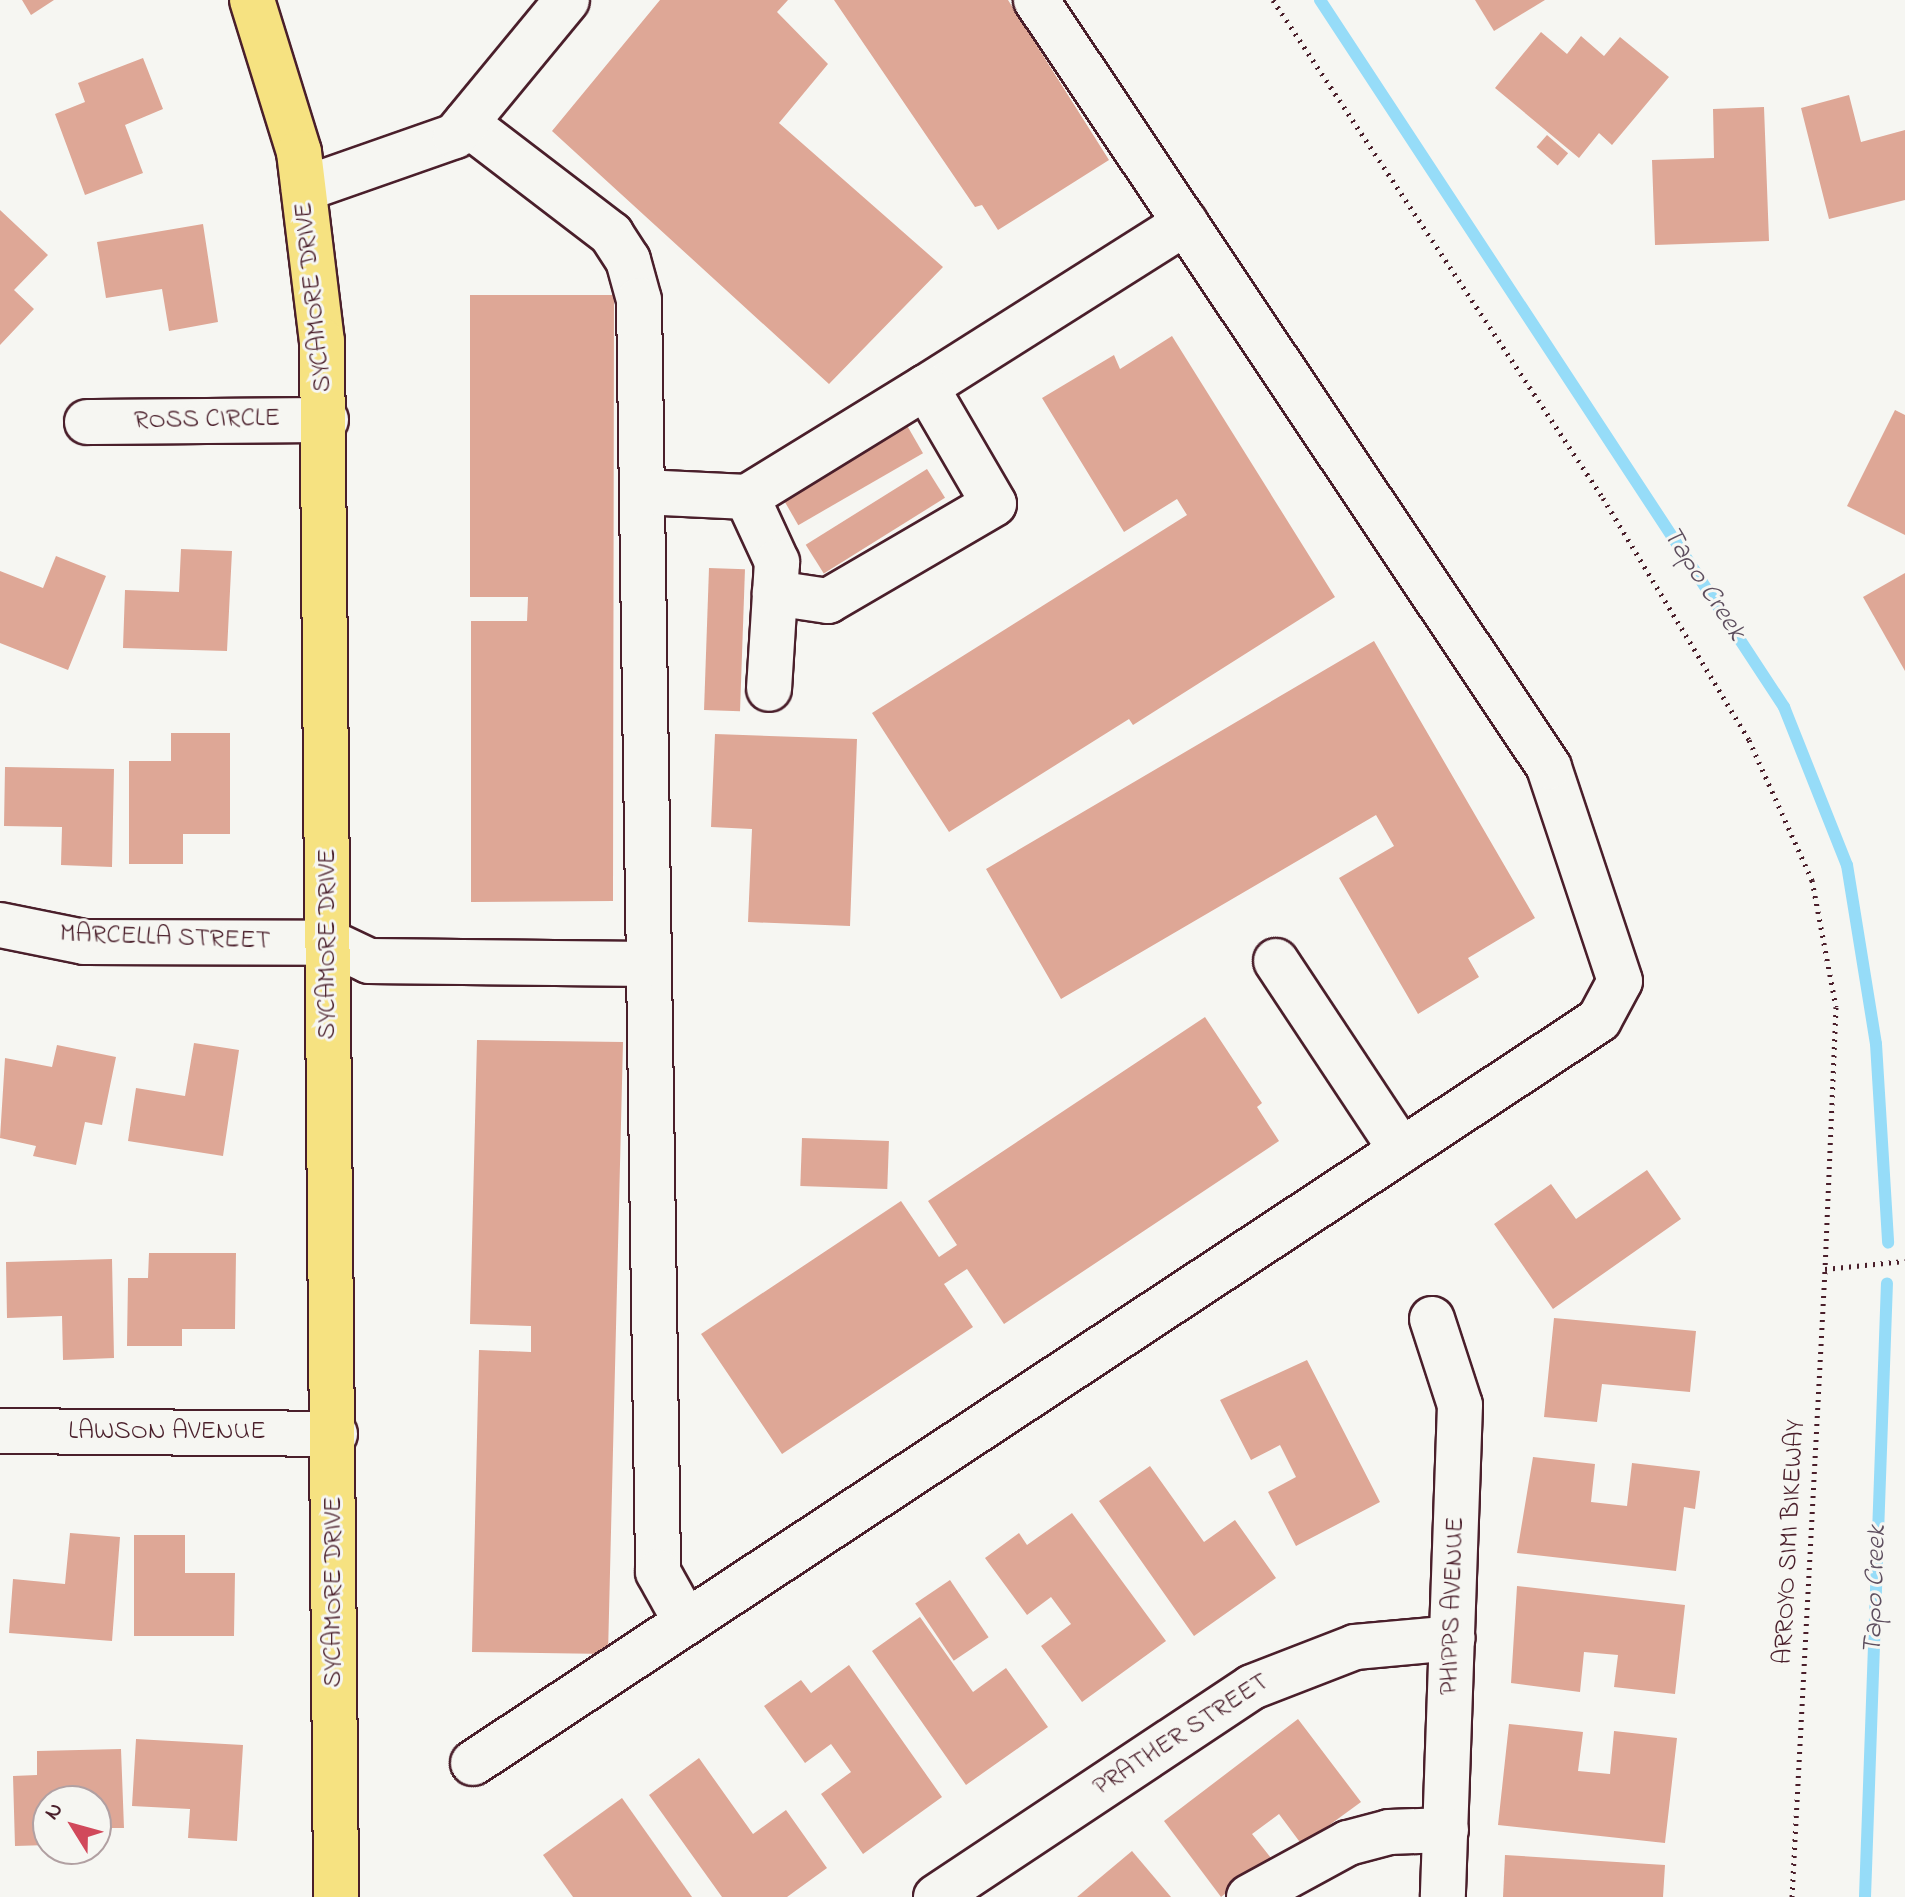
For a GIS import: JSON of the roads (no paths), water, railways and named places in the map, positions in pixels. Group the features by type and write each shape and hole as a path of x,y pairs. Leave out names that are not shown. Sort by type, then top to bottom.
{"main road":[{"name":"SYCAMORE DRIVE","path":"252,0 299,152 322,341 326,420 336,1897"}],"street":[{"path":"304,189 455,136 567,0"},
{"path":"473,1763 1599,1020 1620,981 1549,767 1036,0"},
{"path":"466,123 611,234 628,260 639,300 658,1572 686,1622"},
{"path":"642,492 747,497 1185,223"},
{"path":"775,593 828,601 994,504 926,387"},
{"name":"ROSS CIRCLE","path":"87,422 326,420"},
{"path":"747,497 777,562 769,689"},
{"name":"MARCELLA STREET","path":"0,925 84,942 331,943"},
{"path":"331,943 369,961 649,964"},
{"path":"1276,961 1401,1150"},
{"name":"PHIPPS AVENUE","path":"1432,1319 1460,1405 1443,1897"},
{"name":"LAWSON AVENUE","path":"0,1431 335,1434"},
{"name":"PRATHER STREET","path":"936,1897 1252,1687 1355,1647 1453,1638"},
{"path":"1249,1897 1348,1843 1389,1832 1446,1830"}],"waterway":[{"name":"Tapo Creek","path":"1320,0 1784,707 1847,865 1876,1044 1888,1243"},
{"name":"Tapo Creek","path":"1865,1897 1887,1283"}]}
